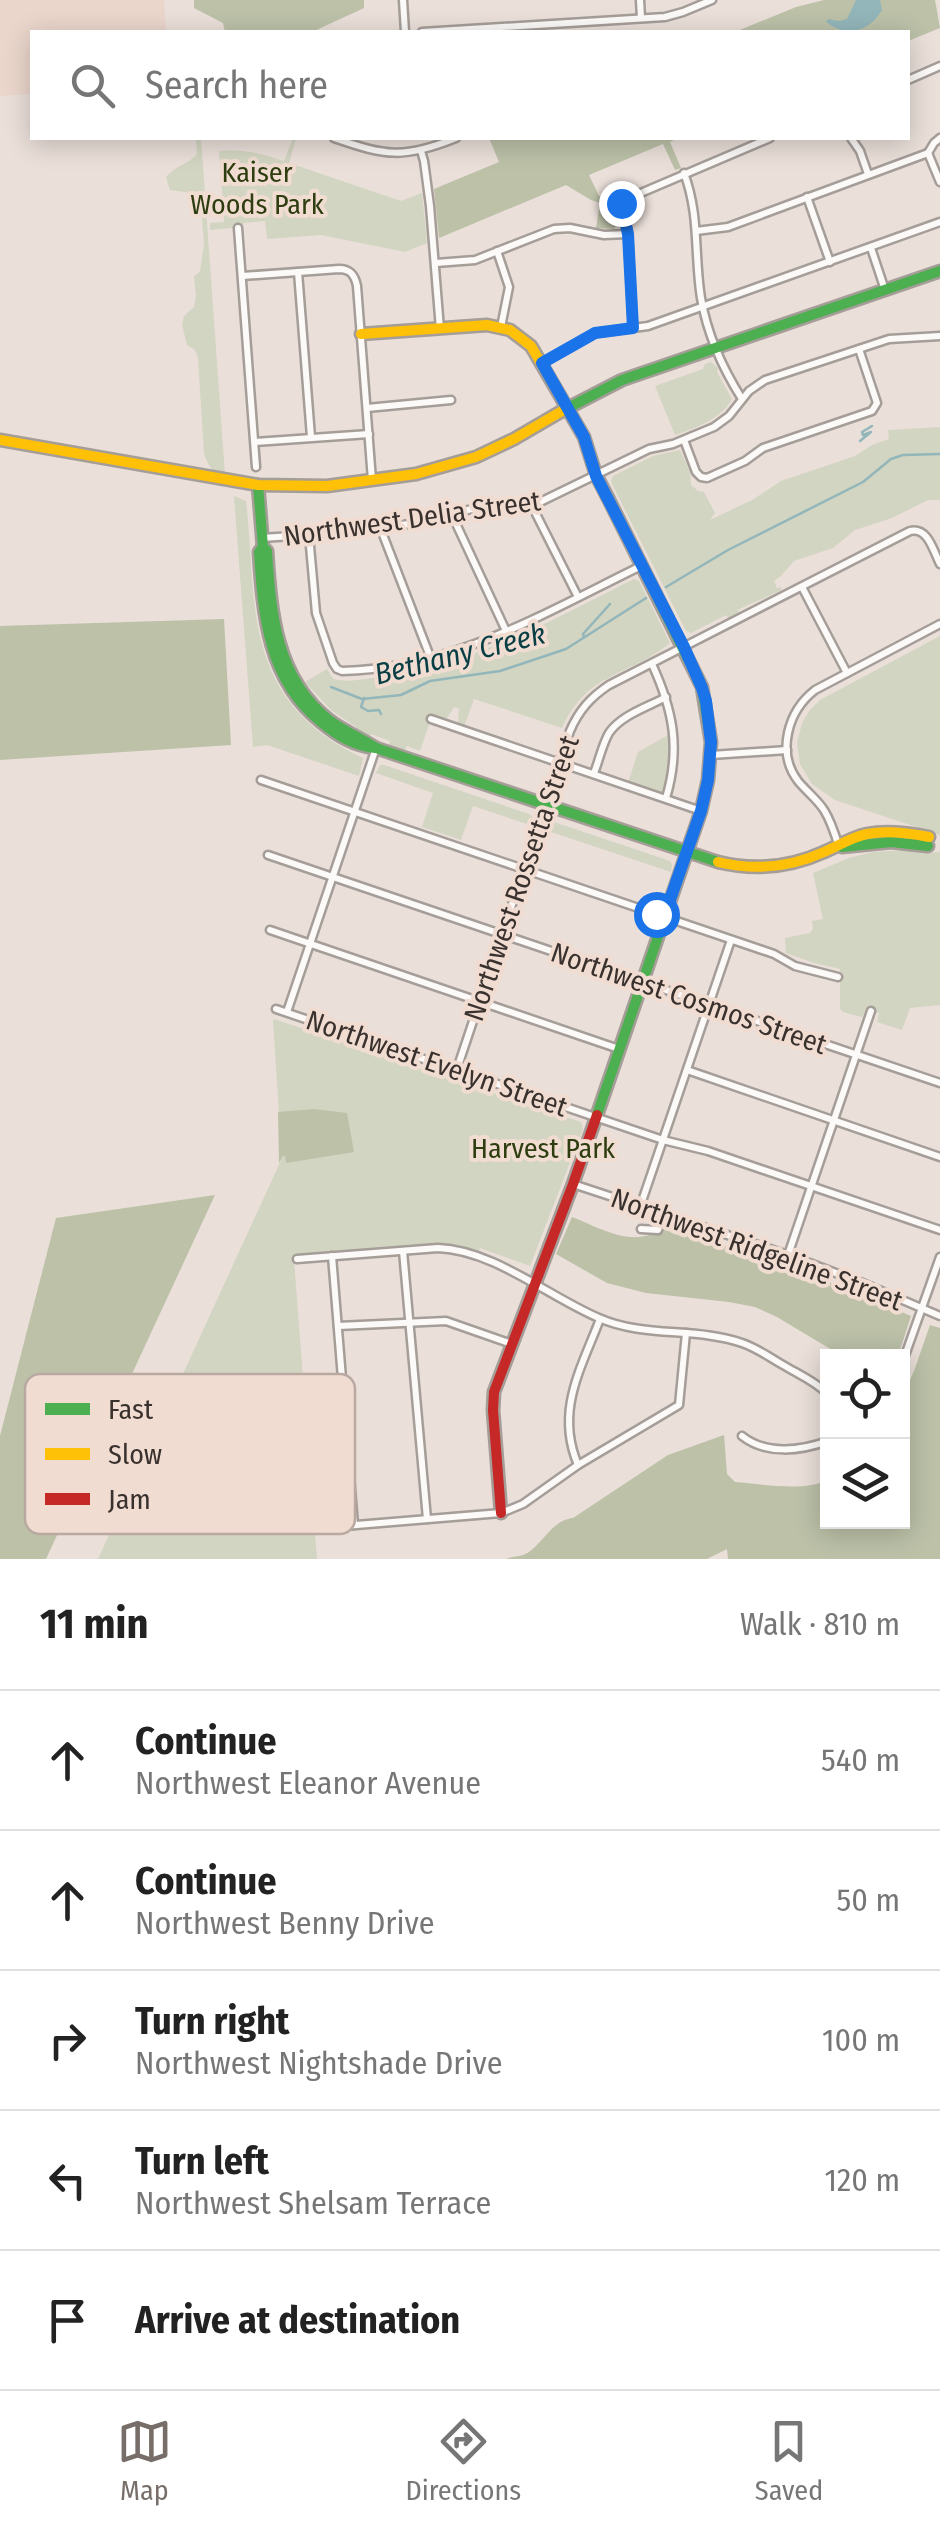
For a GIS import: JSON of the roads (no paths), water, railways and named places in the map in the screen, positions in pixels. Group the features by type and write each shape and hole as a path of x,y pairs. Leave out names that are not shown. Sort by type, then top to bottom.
{"street":[{"path":"403,0 404,30"},
{"path":"640,0 641,18"},
{"path":"493,30 672,16 712,0"},
{"path":"910,79 940,66"},
{"path":"696,231 728,227 928,152 940,138"},
{"path":"341,140 384,153 420,151 450,140"},
{"path":"633,328 628,234 622,201 765,140"},
{"path":"852,140 868,174"},
{"path":"420,151 427,176 440,329"},
{"path":"928,152 940,182"},
{"path":"684,173 693,195 703,307 726,372 742,400"},
{"path":"807,197 830,262"},
{"path":"542,363 595,333 648,326 940,222"},
{"path":"238,228 256,467"},
{"path":"436,263 470,261 554,229 628,234"},
{"path":"870,248 886,290"},
{"path":"498,251 509,288 502,327"},
{"path":"242,276 339,268 354,276 372,480"},
{"path":"0,440 258,486 297,488 428,471 483,454 622,380 940,271"},
{"path":"298,272 310,437"},
{"path":"361,334 488,325 502,327 525,339 584,437 596,476 684,647 702,688 710,728 711,755 701,811 596,1117 494,1392 501,1512"},
{"name":"Northwest Delia Street","path":"262,543 380,528 493,504 532,504 552,498 648,449 684,440 722,422 749,391 766,380 889,339 940,336"},
{"path":"684,440 696,472 707,478 763,448 872,411 876,403 858,349"},
{"path":"366,408 452,400"},
{"path":"255,442 368,434"},
{"path":"258,486 264,625 274,659 308,712 351,743 376,748 718,864 752,868 790,864 852,838 876,834 910,833 929,841"},
{"path":"532,504 578,597"},
{"path":"452,514 507,633"},
{"path":"380,528 430,659"},
{"name":"Northwest Rossetta Street","path":"457,1069 570,730 582,707 609,685 904,533 924,533 940,564"},
{"path":"310,535 316,613 336,669 346,671 393,667 467,649 642,566"},
{"path":"802,587 847,673"},
{"path":"840,846 825,812 793,772 787,750 790,725 802,703 815,690 940,624"},
{"path":"652,664 666,697 674,742 674,765 666,798"},
{"path":"594,773 613,728 666,697"},
{"path":"431,719 701,811"},
{"path":"287,1012 376,748"},
{"path":"711,755 787,750"},
{"path":"261,780 776,954 795,966 838,976"},
{"name":"Northwest Cosmos Street","path":"268,855 940,1084"},
{"path":"270,930 619,1049"},
{"path":"640,1207 732,940"},
{"name":"Northwest Evelyn Street","path":"276,1008 940,1230"},
{"path":"788,1255 871,1011"},
{"path":"687,1070 940,1157"},
{"name":"Northwest Ridgeline Street","path":"572,1184 788,1255 940,1316"},
{"path":"642,1229 658,1230 662,1214"},
{"path":"296,1259 438,1248 458,1250 600,1318 640,1328 744,1343 820,1387"},
{"path":"404,1251 427,1519"},
{"path":"332,1256 342,1374"},
{"path":"907,1349 940,1257"},
{"path":"578,1464 569,1439 568,1413 600,1318"},
{"path":"338,1326 446,1321 512,1344"},
{"path":"355,1525 501,1512 523,1504 578,1464 679,1406 686,1333"},
{"path":"742,1436 753,1444 778,1449 820,1443"}],"water":[{"path":"856,0 880,0 882,10 864,28 842,30 826,22 847,19"}],"waterway":[{"path":"860,441 871,432 862,432 872,426"},
{"name":"Bethany Creek","path":"666,587 728,550 863,482 891,459 940,454"},
{"name":"Bethany Creek","path":"331,687 362,699 401,695 430,681 500,671 566,649 646,598"},
{"path":"584,637 610,604"},
{"path":"364,698 361,707 379,710 381,714"}],"park label":[{"name":"Kaiser Woods Park","path":"257,188"},
{"name":"Harvest Park","path":"543,1148"}]}
